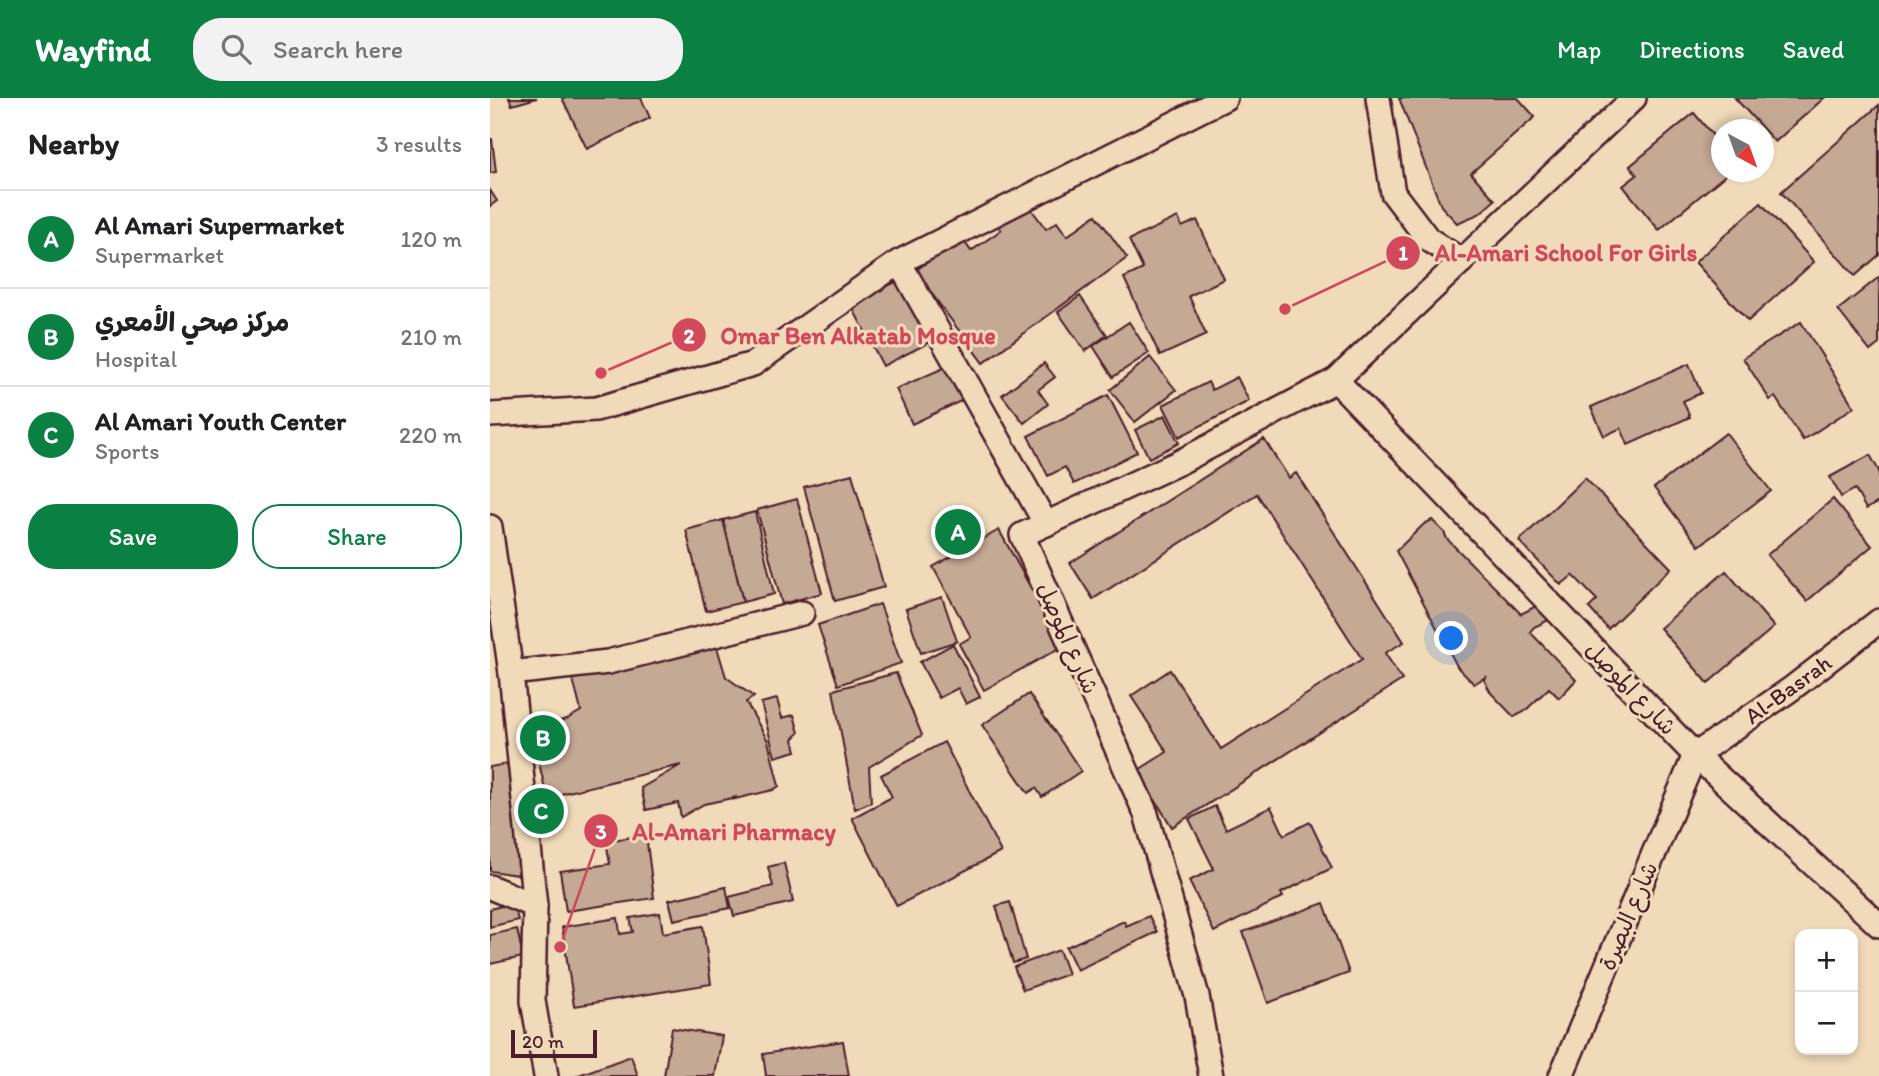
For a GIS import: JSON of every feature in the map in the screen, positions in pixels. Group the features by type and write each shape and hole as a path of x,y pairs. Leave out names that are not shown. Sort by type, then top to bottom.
{"street":[{"path":"490,415 596,409 753,364 899,262 1225,98"},
{"path":"1378,98 1394,193 1427,239 1462,261"},
{"name":"شارع الموصل","path":"1211,1076 1197,996 1146,814 1022,535 1180,462 1336,380 1634,98"},
{"path":"899,262 1045,524"},
{"name":"شارع الموصل","path":"1336,380 1695,755 1879,925"},
{"path":"490,527 511,673 535,906 533,1002 546,1076"},
{"path":"511,673 608,662 802,612"},
{"name":"Al-Basrah","path":"1695,755 1791,689 1879,621"},
{"name":"شارع البصرة","path":"1561,1076 1695,755"},
{"path":"490,887 535,906"}],"building":[{"path":"509,98 537,98 512,105"},
{"path":"562,98 641,98 650,118 587,149"},
{"path":"1399,98 1518,98 1535,117 1471,173 1495,200 1479,214 1457,223 1441,206"},
{"path":"1735,98 1824,98 1775,142 1774,119 1754,119"},
{"path":"1879,105 1879,255 1855,276 1781,192"},
{"path":"1694,113 1711,133 1711,182 1717,182 1659,230 1623,186 1637,175 1630,166"},
{"path":"490,139 496,172 490,173"},
{"path":"490,190 497,201 490,206"},
{"path":"1761,203 1814,262 1748,321 1695,262"},
{"path":"1029,206 1046,229 1057,222 1067,236 1096,215 1127,258 983,363 915,271 961,237 971,251"},
{"path":"1178,217 1182,227 1197,220 1224,279 1189,296 1206,335 1160,356 1124,278 1143,269 1129,240"},
{"path":"905,277 936,339 883,366 851,305"},
{"path":"1879,277 1879,344 1870,351 1838,310"},
{"path":"1080,296 1107,335 1085,351 1058,312"},
{"path":"1129,322 1149,353 1113,377 1093,346"},
{"path":"1801,322 1854,407 1803,440 1775,397 1770,400 1743,358"},
{"path":"1150,357 1176,390 1135,422 1110,390"},
{"path":"1044,363 1055,377 1038,390 1048,404 1024,423 1002,395"},
{"path":"1689,364 1701,393 1683,401 1690,417 1628,445 1621,428 1604,436 1591,407"},
{"path":"948,366 963,400 912,424 896,389"},
{"path":"1237,377 1249,401 1179,437 1163,405 1208,382 1212,390"},
{"path":"1108,395 1137,452 1074,484 1065,467 1048,476 1028,436"},
{"path":"1165,415 1179,443 1149,458 1135,430"},
{"path":"1726,433 1771,491 1699,546 1654,488"},
{"path":"1264,439 1289,478 1296,473 1404,642 1385,653 1402,680 1172,827 1137,771 1167,752 1131,696 1170,670 1221,749 1362,659 1257,494 1093,599 1070,563"},
{"path":"1870,455 1879,471 1879,502 1866,509 1855,489 1841,497 1830,477"},
{"path":"852,474 884,587 835,601 804,487"},
{"path":"1585,478 1671,568 1608,629 1589,608 1597,600 1573,575 1561,585 1519,541"},
{"path":"797,499 822,593 782,604 757,510"},
{"path":"1833,499 1872,546 1807,601 1767,555"},
{"path":"755,512 774,594 743,602 723,520"},
{"path":"723,520 743,602 706,611 686,530"},
{"path":"1432,520 1447,539 1521,614 1538,605 1551,619 1534,627 1530,632 1576,680 1559,698 1549,688 1524,712 1514,717 1491,693 1484,680 1487,676 1474,684 1458,668 1396,551 1424,524"},
{"path":"999,530 1063,646 984,690 959,644 971,637 933,567"},
{"path":"1726,571 1774,627 1708,683 1660,628"},
{"path":"942,597 957,641 921,653 906,609"},
{"path":"880,604 901,663 838,685 818,625"},
{"path":"716,644 726,677 754,697 746,702 768,741 779,786 773,790 704,804 681,817 678,803 646,810 641,788 681,765 564,793 548,802 532,732 581,711 573,679"},
{"path":"953,644 980,697 966,704 958,688 939,698 920,662"},
{"path":"896,673 922,735 869,767 871,802 855,809 833,690"},
{"path":"1029,694 1081,771 1042,797 1036,788 1028,793 982,725"},
{"path":"777,699 782,718 794,715 799,733 793,739 796,751 775,757 761,703"},
{"path":"944,742 1001,852 897,906 852,818 892,797 881,775"},
{"path":"511,763 518,810 515,836 520,862 518,875 490,871 490,767"},
{"path":"1215,806 1226,829 1271,807 1284,835 1310,822 1332,868 1281,893 1283,897 1214,932 1189,881 1214,869 1189,819"},
{"path":"646,835 654,898 566,911 560,871 610,864 606,841"},
{"path":"784,863 793,902 734,916 729,897 773,886 768,867"},
{"path":"726,887 730,908 674,920 669,900"},
{"path":"1010,902 1026,959 1013,963 996,906"},
{"path":"513,903 518,920 490,927 490,909"},
{"path":"1324,903 1349,973 1268,1003 1243,932"},
{"path":"660,913 663,933 703,926 711,984 574,1006 562,927 618,918 620,934 633,932 630,918"},
{"path":"1149,916 1157,932 1077,970 1066,947 1124,921 1126,926"},
{"path":"517,929 523,957 490,964 490,935"},
{"path":"1059,950 1068,974 1023,990 1014,967"},
{"path":"672,1028 722,1036 715,1076 664,1076"},
{"path":"843,1041 849,1076 766,1076 763,1054"},
{"path":"631,1056 638,1076 576,1076"}],"place":[{"name":"Al-Amari School For Girls","path":"1285,309"},
{"name":"Omar Ben Alkatab Mosque","path":"601,373"},
{"name":"Al Amari Supermarket","path":"958,532"},
{"name":"مركز صحي الأمعري","path":"543,738"},
{"name":"Al Amari Youth Center","path":"541,811"},
{"name":"Al-Amari Pharmacy","path":"560,947"}]}
